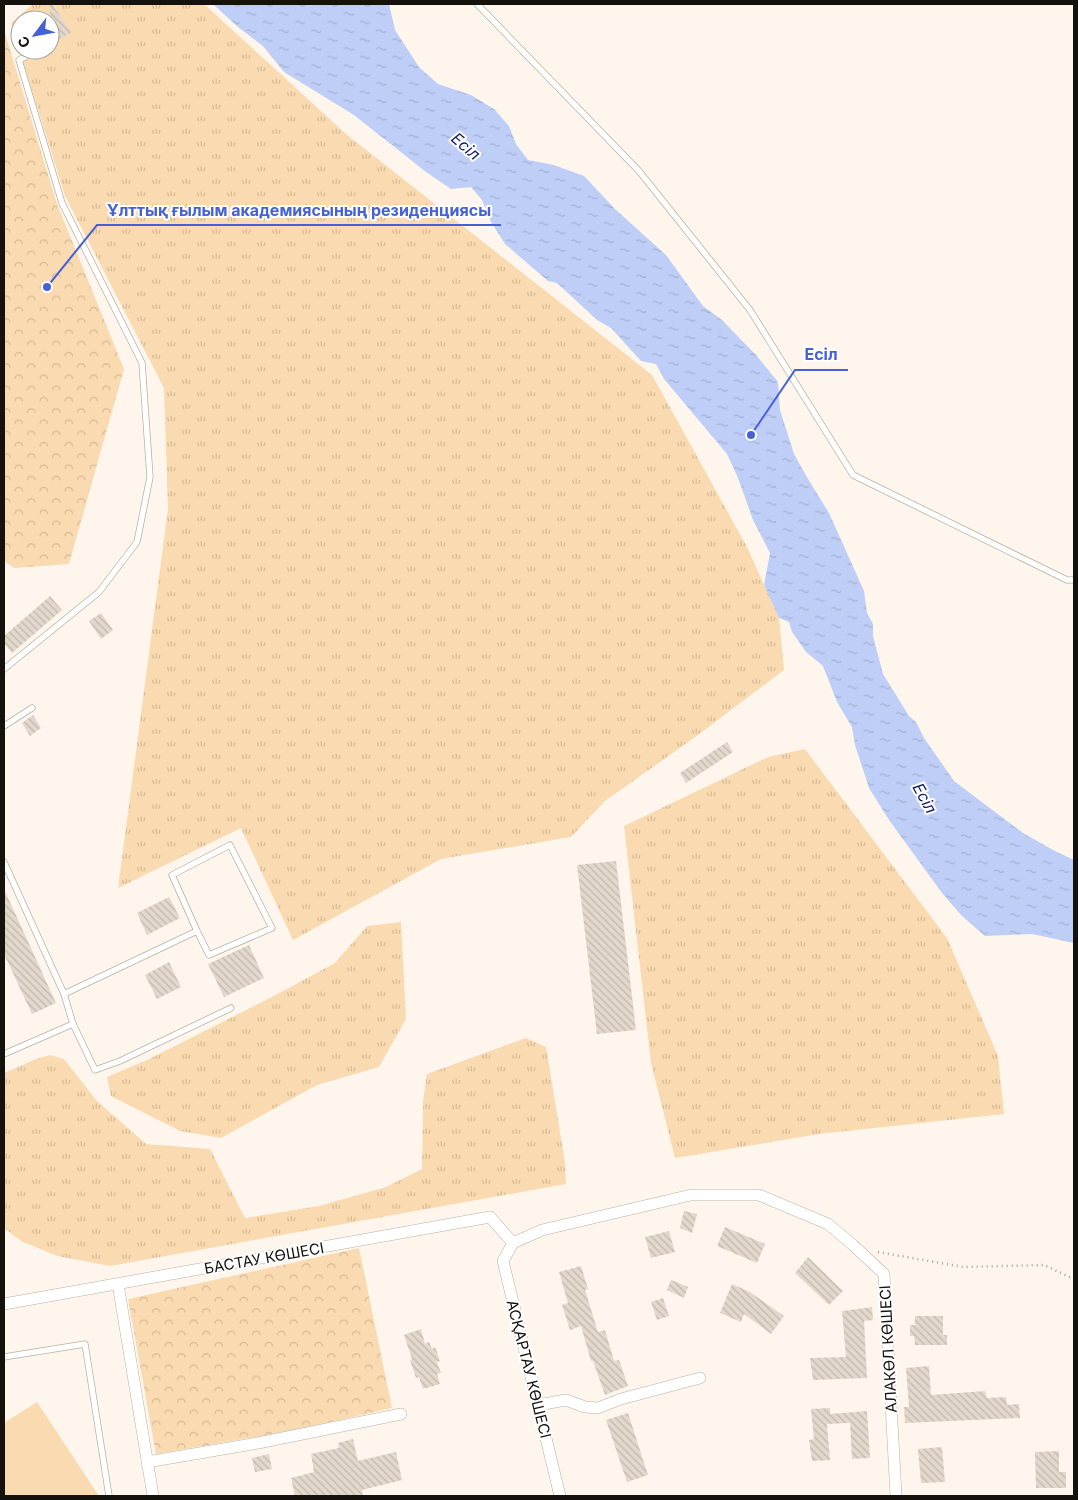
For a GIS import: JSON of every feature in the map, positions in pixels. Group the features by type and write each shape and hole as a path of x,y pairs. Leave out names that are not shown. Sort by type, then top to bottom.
{"street":[{"name":"АЛАКӨЛ КӨШЕСІ","path":"513,1243 542,1230 691,1195 759,1195 828,1224 853,1244 884,1274 896,1496"},
{"name":"БАСТАУ КӨШЕСІ","path":"4,1304 490,1217 513,1243"},
{"name":"АСҚАРТАУ КӨШЕСІ","path":"513,1243 503,1261 560,1496"},
{"path":"118,1284 153,1496"},
{"path":"538,1405 566,1400 585,1407 598,1408 621,1399 700,1378"},
{"path":"147,1462 258,1443 401,1414"}],"lane":[{"path":"478,4 639,171 750,310 853,476 1067,580 1074,580"},
{"path":"4,669 99,592 137,542 150,477 142,363 62,203 19,60"},
{"path":"4,726 32,708"},
{"path":"230,845 272,928 209,955 197,931 172,875 230,845"},
{"path":"4,862 64,994 73,1024 95,1070 120,1061 232,1008"},
{"path":"64,994 197,931"},
{"path":"4,1054 73,1024"},
{"path":"4,1357 85,1344 109,1496"}],"path":[{"path":"876,1251 963,1266 1044,1264 1074,1279"}],"green space":[{"path":"33,4 204,4 346,134 652,375 747,547 779,618 784,670 698,735 605,801 571,837 441,859 293,940 241,828 118,888 168,509 164,388 65,196 23,60 60,60 60,10 26,10"},
{"path":"4,30 10,50 10,60 13,60 57,204 124,369 69,564 14,568 4,561"},
{"path":"805,749 947,938 998,1056 1004,1114 819,1134 675,1158 651,1063 624,826 768,757"},
{"path":"401,922 406,1019 379,1067 317,1085 221,1138 180,1131 111,1096 107,1077 147,1060 335,963 367,926"},
{"path":"526,1038 546,1047 565,1163 566,1184 110,1266 57,1256 21,1241 4,1228 4,1073 36,1059 50,1055 64,1059 97,1101 146,1144 210,1149 245,1218 319,1206 386,1187 422,1169 423,1102 427,1074"},
{"path":"359,1248 392,1408 290,1431 156,1454 128,1299"},
{"path":"37,1402 99,1496 4,1496 4,1423"}],"water":[{"path":"213,4 389,4 395,30 419,67 438,84 471,95 494,109 509,126 516,144 528,160 554,165 584,176 615,209 666,255 703,306 722,320 756,355 778,382 780,410 794,454 829,513 864,591 867,613 873,624 873,636 883,674 909,716 916,722 924,738 954,781 1023,833 1074,860 1074,943 1032,934 985,936 962,916 942,893 889,820 869,788 855,745 852,727 837,702 823,666 806,652 792,632 789,622 779,618 764,585 770,553 753,520 727,454 664,379 656,364 641,361 611,328 597,320 557,283 548,281 505,244 491,222 482,200 471,187 451,189 426,172 354,115 284,72 263,46 238,27"}],"building":[{"path":"50,4 52,4 56,10 50,10"},
{"path":"60,16 71,32 60,39"},
{"path":"50,596 62,610 12,653 4,643 4,636"},
{"path":"101,613 113,630 101,639 89,621"},
{"path":"33,715 41,728 30,736 22,723"},
{"path":"727,742 733,752 686,783 680,773"},
{"path":"616,861 636,1030 597,1034 577,865"},
{"path":"4,889 56,1003 32,1014 4,954"},
{"path":"169,897 180,918 147,935 137,913"},
{"path":"249,945 264,978 224,997 208,964"},
{"path":"169,962 181,987 157,999 145,975"},
{"path":"684,1211 697,1214 692,1233 680,1228"},
{"path":"725,1227 765,1244 757,1263 717,1246"},
{"path":"669,1231 675,1252 651,1258 645,1237"},
{"path":"808,1257 843,1291 829,1305 795,1273"},
{"path":"581,1266 588,1289 585,1290 598,1332 605,1330 614,1361 619,1360 628,1386 605,1395 593,1361 591,1361 581,1326 570,1330 562,1305 568,1303 559,1272"},
{"path":"671,1280 688,1287 684,1298 667,1290"},
{"path":"732,1284 750,1292 784,1316 771,1334 744,1314 741,1322 720,1313"},
{"path":"663,1298 669,1316 657,1320 651,1302"},
{"path":"872,1307 873,1320 864,1321 867,1378 813,1380 810,1358 846,1357 842,1311"},
{"path":"915,1316 943,1316 943,1335 947,1335 947,1345 915,1345 914,1336 910,1336 910,1325 915,1325"},
{"path":"421,1329 425,1344 429,1342 432,1349 435,1347 440,1361 437,1362 441,1373 437,1374 440,1384 423,1389 419,1377 416,1378 404,1335"},
{"path":"929,1366 931,1395 985,1391 987,1398 1006,1397 1007,1405 1019,1404 1020,1418 905,1423 904,1407 909,1407 906,1368"},
{"path":"830,1408 830,1414 867,1411 870,1458 852,1459 850,1423 827,1424 830,1460 812,1461 809,1440 814,1439 811,1409"},
{"path":"628,1413 648,1475 627,1482 606,1420"},
{"path":"353,1439 358,1461 396,1452 402,1480 362,1490 363,1496 295,1496 291,1478 314,1472 311,1454 339,1448 338,1443"},
{"path":"942,1447 945,1482 921,1483 918,1449"},
{"path":"1059,1451 1059,1472 1066,1472 1066,1488 1036,1488 1035,1452"},
{"path":"269,1454 272,1469 255,1472 252,1458"}],"place":[{"name":"Ұлттық ғылым академиясының резиденциясы","path":"47,287"},
{"name":"Есіл","path":"751,435"}]}
